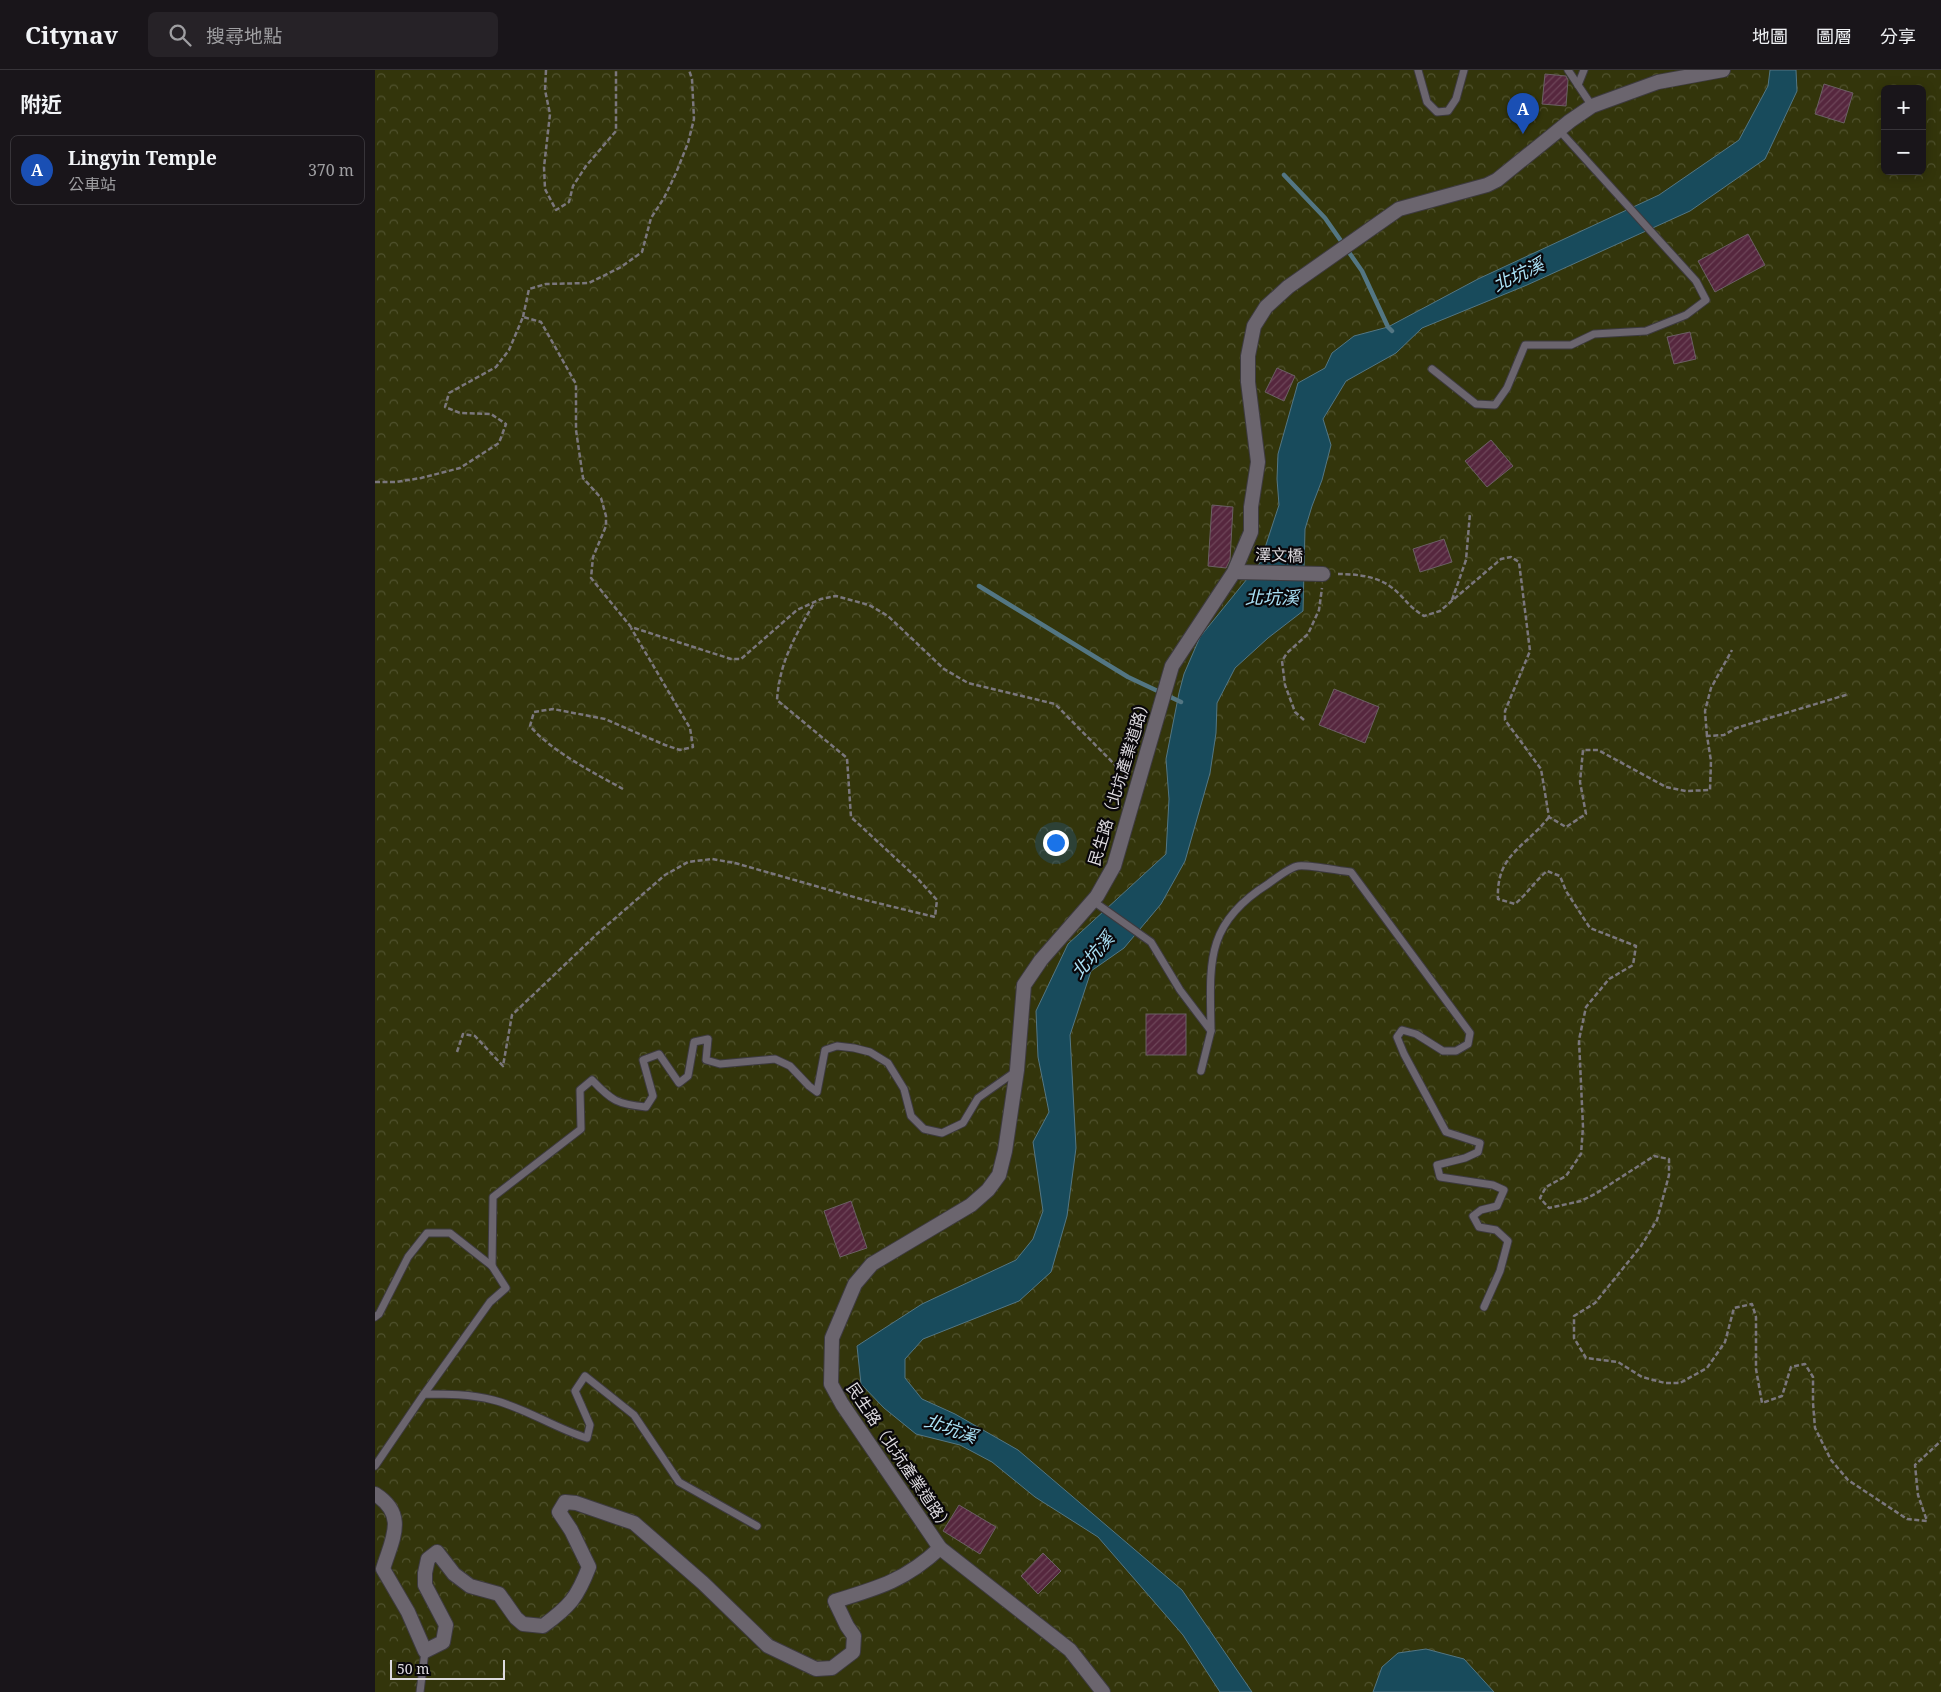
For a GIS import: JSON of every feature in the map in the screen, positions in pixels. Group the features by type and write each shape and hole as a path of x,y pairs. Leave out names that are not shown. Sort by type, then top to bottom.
{"street":[{"name":"民生路（北坑產業道路）","path":"1103,1692 1070,1650 940,1548 842,1404 831,1384 832,1338 855,1284 872,1264 971,1205 988,1190 999,1176 1005,1150 1017,1070 1024,985 1041,960 1093,901 1114,866 1172,666 1234,572 1251,532 1251,507 1257,462 1248,382 1249,356 1254,326 1266,307 1288,287 1399,208 1487,185 1497,180 1592,106 1658,82 1723,70"},
{"name":"澤文橋","path":"1235,572 1323,574"},
{"path":"375,1494 393,1511 396,1527 383,1569 408,1612 425,1651 443,1642 446,1625 425,1586 428,1559 437,1552 454,1574 470,1586 499,1594 516,1618 523,1624 543,1626 558,1615 576,1597 589,1567 571,1530 559,1512 565,1502 576,1503 634,1523 709,1589 769,1646 816,1670 832,1668 853,1652 854,1636 835,1601 880,1588 904,1576 926,1561 940,1548"}],"lane":[{"path":"1418,70 1427,102 1437,112 1448,111 1456,99 1464,70"},
{"path":"1568,70 1592,106"},
{"path":"1578,85 1584,70"},
{"path":"1432,369 1476,404 1495,405 1507,388 1525,345 1571,345 1594,334 1646,330 1686,315 1706,300 1696,281 1559,130"},
{"path":"1201,1071 1211,1032 1210,977 1214,945 1226,922 1242,904 1261,888 1297,866 1351,872 1470,1033 1468,1044 1456,1051 1443,1050 1416,1034 1402,1030 1397,1037 1446,1132 1480,1143 1478,1152 1465,1158 1437,1165 1440,1177 1493,1184 1504,1190 1497,1206 1481,1210 1473,1216 1479,1227 1496,1230 1509,1241 1500,1270 1484,1307"},
{"path":"1093,901 1151,942 1179,990 1211,1032"},
{"path":"492,1266 493,1197 581,1129 580,1090 591,1080 604,1093 623,1105 646,1107 653,1096 643,1060 659,1054 679,1083 689,1076 694,1042 708,1039 705,1060 720,1064 775,1059 790,1066 817,1092 825,1050 837,1046 870,1052 888,1063 904,1089 911,1116 924,1129 942,1133 963,1123 978,1098 1017,1070"},
{"path":"375,1317 379,1314 408,1257 427,1233 450,1233 492,1266 506,1288 490,1302 375,1466"},
{"path":"424,1394 453,1393 494,1400 530,1413 565,1431 587,1438 590,1424 575,1391 585,1376 634,1415 679,1482 757,1526"},
{"path":"420,1692 425,1651"}],"path":[{"path":"546,70 545,90 550,114 549,138 544,167 545,189 556,210 569,202 573,186 616,131 616,70"},
{"path":"375,482 396,482 421,478 459,468 499,443 506,424 491,414 461,412 445,407 449,393 496,367 509,350 523,318 529,289 546,284 589,283 621,267 642,252 651,218 677,173 694,119 692,79 689,70"},
{"path":"523,318 541,322 576,384 576,430 583,478 601,498 606,516 606,526 593,557 591,578 631,627 690,728 693,746 680,750 605,719 553,710 534,712 530,726 539,737 623,789"},
{"path":"1451,602 1466,560 1470,514"},
{"path":"1303,720 1295,712 1285,685 1282,661 1287,653 1308,634 1319,610 1323,574 1361,574 1391,586 1412,609 1424,616 1441,611 1501,559 1511,557 1519,562 1530,651 1505,711 1505,720 1541,769 1549,817 1536,834 1521,844 1507,861 1497,882 1498,899 1515,904 1527,894 1538,878 1547,870 1560,876 1566,891 1590,928 1636,946 1633,965 1609,979 1587,1007 1579,1040 1583,1127 1581,1154 1566,1176 1546,1187 1540,1198 1549,1208 1581,1201 1654,1156 1669,1159 1669,1175 1657,1220 1641,1246 1595,1303 1575,1316 1574,1338 1586,1358 1618,1362 1642,1377 1665,1383 1680,1383 1707,1368 1725,1342 1734,1308 1752,1304 1756,1317 1755,1369 1762,1403 1782,1396 1791,1367 1805,1364 1813,1377 1815,1428 1831,1460 1848,1480 1907,1519 1927,1521 1918,1495 1915,1465 1941,1441"},
{"path":"631,627 731,659 741,659 797,610 814,602 836,596 869,604 888,616 944,669 968,683 1055,704 1137,786"},
{"path":"457,1052 463,1034 475,1036 503,1066 512,1015 598,933 665,875 688,862 712,860 735,863 861,900 935,917 937,900 918,879 851,817 847,758 777,700 779,680 789,648 814,602"},
{"path":"1549,817 1566,827 1585,814 1580,782 1583,750 1598,750 1666,787 1686,791 1710,790 1711,761 1705,711 1711,688 1732,650"},
{"path":"1707,736 1723,735 1736,728 1849,694"}],"green space":[{"path":"375,70 1941,70 1941,1692 375,1692"}],"water":[{"name":"北坑溪","path":"1770,70 1796,70 1797,91 1765,159 1690,211 1527,285 1422,328 1396,353 1346,381 1323,419 1331,445 1322,480 1305,529 1303,611 1268,638 1235,668 1217,703 1216,733 1210,773 1185,861 1161,904 1124,948 1091,971 1070,1035 1076,1148 1067,1216 1051,1272 1019,1301 923,1339 905,1359 905,1378 922,1399 955,1414 1018,1450 1182,1590 1252,1692 1220,1692 1183,1635 1098,1537 1035,1497 992,1462 960,1445 916,1434 884,1408 861,1384 857,1346 922,1304 1016,1260 1033,1239 1043,1211 1033,1142 1049,1112 1038,1057 1036,1011 1068,944 1166,854 1169,799 1166,759 1184,674 1200,637 1260,563 1279,505 1278,454 1298,383 1325,368 1332,353 1354,336 1388,327 1478,279 1659,195 1739,140 1768,86"},
{"path":"1426,1649 1464,1659 1494,1692 1373,1692 1382,1667 1398,1653"}],"building":[{"path":"1545,74 1566,76 1568,80 1566,106 1542,104"},
{"path":"1824,84 1853,93 1844,123 1815,114"},
{"path":"1748,234 1765,265 1715,292 1698,261"},
{"path":"1690,332 1696,359 1674,364 1667,337"},
{"path":"1277,368 1295,376 1284,401 1265,392"},
{"path":"1491,440 1513,466 1487,487 1465,461"},
{"path":"1212,505 1233,507 1230,560 1226,568 1208,566"},
{"path":"1444,539 1452,562 1420,572 1413,549"},
{"path":"1334,689 1379,707 1365,743 1319,725"},
{"path":"1146,1014 1186,1014 1186,1055 1146,1055"},
{"path":"851,1201 867,1248 840,1257 824,1211"},
{"path":"959,1505 996,1527 980,1554 943,1531"},
{"path":"1043,1553 1061,1571 1038,1594 1021,1576"}],"waterway":[{"path":"1284,175 1325,218 1362,271 1388,327 1392,331"},
{"path":"979,586 1128,677 1181,702"}],"place":[{"name":"Lingyin Temple","path":"1523,134"}]}
